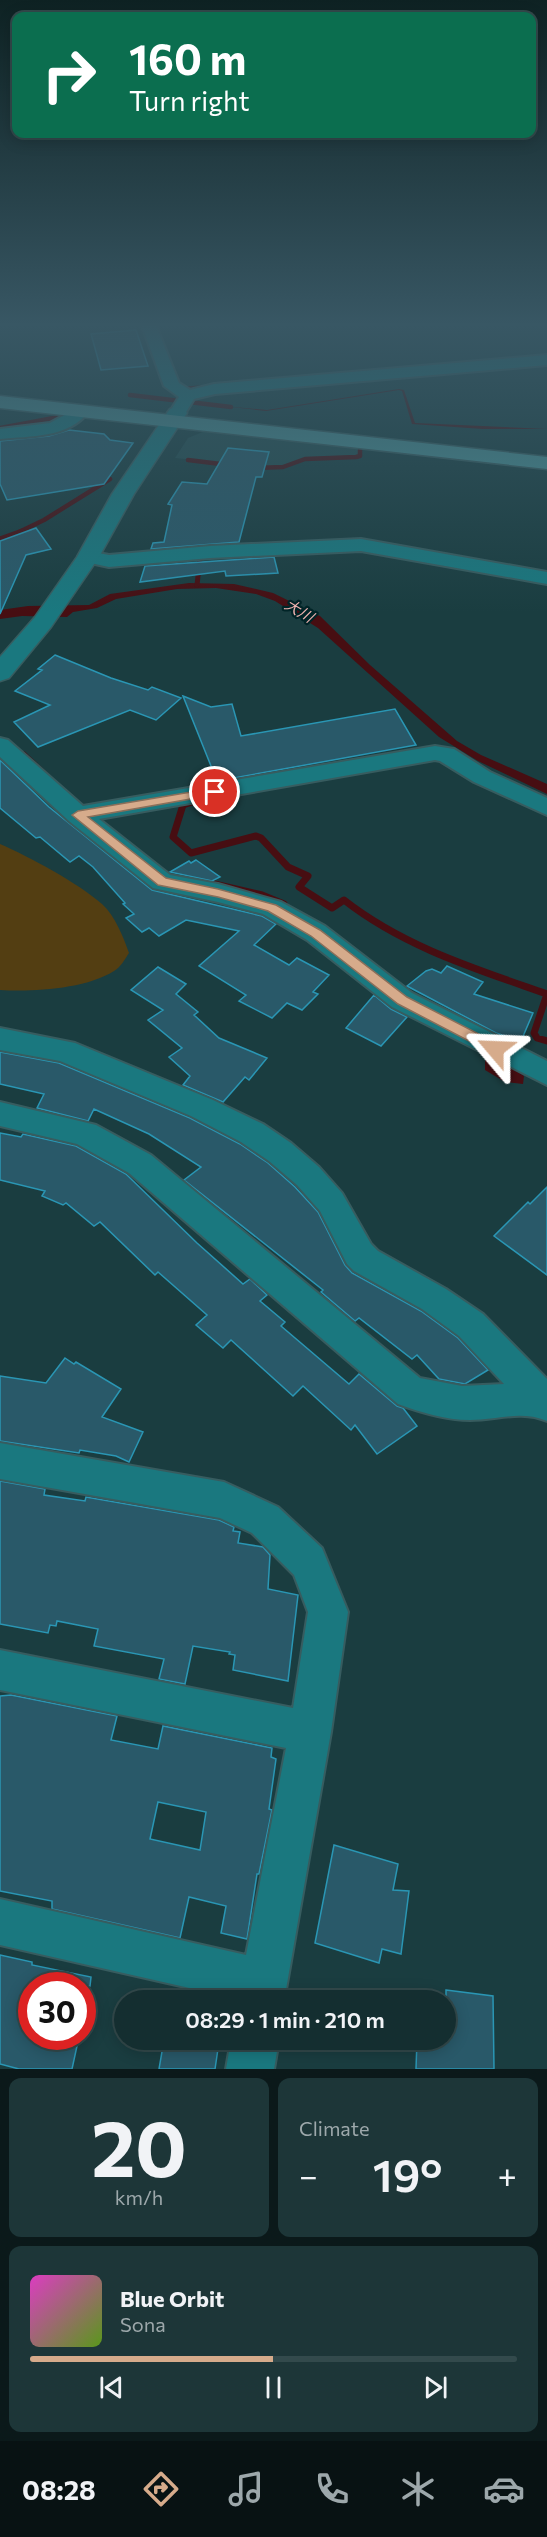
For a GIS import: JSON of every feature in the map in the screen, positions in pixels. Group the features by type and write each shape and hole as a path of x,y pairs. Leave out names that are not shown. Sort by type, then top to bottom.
{"highway":[{"path":"244,420 547,464"},
{"path":"257,420 547,455"}],"street":[{"path":"0,434 62,426 74,420"},
{"path":"0,673 43,622 88,557 123,494 173,420"},
{"path":"88,557 109,561 210,552 361,545 547,578"},
{"path":"0,745 78,815 162,882 218,893 272,908 316,933 402,1000 547,1074"},
{"path":"78,815 435,753 446,754 482,777 547,807"},
{"path":"0,1039 65,1051 202,1108 252,1133 308,1176 332,1202 359,1254 366,1261 434,1299 471,1325 544,1401"},
{"path":"0,1114 86,1134 140,1164 410,1392 441,1401 472,1403 514,1397 544,1401"},
{"path":"0,1461 224,1500 265,1520 308,1562 327,1612 310,1732 262,1990"},
{"path":"0,1670 310,1732"},
{"path":"0,1922 255,1990"},
{"path":"250,2069 253,2050"}],"shaded area":[{"path":"205,431 358,448 359,455 305,458 291,464 265,467 175,458 188,438"},
{"path":"0,844 67,879 107,909 129,953 118,968 89,982 59,988 0,990"}],"water":[{"path":"411,420 414,420 415,423 547,429 483,429 412,424"},
{"name":"大川","path":"189,583 234,584 273,593 320,616 370,665 457,741 481,755 547,784 547,794 478,761 439,737 318,628 275,601 256,594 216,588 177,589 116,599 97,608 73,612 67,617 22,616 0,619 0,610 28,606 89,605 110,594"},
{"path":"489,1054 524,1076 523,1084 505,1082 485,1070 485,1061"}],"building":[{"path":"69,430 104,434 110,440 133,443 104,484 7,500 0,484 0,441 49,436"},
{"path":"228,448 269,452 262,477 256,477 239,542 151,549 153,543 164,542 172,505 168,504 182,482 207,484"},
{"path":"36,528 51,549 26,555 0,614 0,541"},
{"path":"274,557 278,573 226,576 225,571 140,582 145,566"},
{"path":"55,655 111,678 148,690 152,687 181,698 156,720 130,710 38,747 14,722 50,705 15,691 42,670 38,669"},
{"path":"183,696 211,707 232,704 241,736 395,709 416,745 217,781"},
{"path":"0,760 49,807 152,890 262,916 276,924 254,945 289,965 297,958 329,975 313,992 318,994 302,1010 287,1003 272,1018 239,1001 246,995 199,966 239,931 186,920 159,936 149,928 142,932 126,918 134,914 93,867 79,856 70,862 0,808"},
{"path":"196,860 220,877 212,881 170,872 189,861 191,863"},
{"path":"447,966 483,982 474,994 533,1013 521,1041 496,1033 407,986 426,971 432,969 441,973"},
{"path":"158,967 186,984 176,994 198,1012 194,1015 219,1038 267,1058 249,1080 245,1077 223,1102 183,1085 190,1076 169,1057 182,1048 148,1020 163,1010 131,990"},
{"path":"374,995 391,1009 407,1017 381,1046 346,1028"},
{"path":"0,1052 59,1063 190,1118 240,1144 268,1163 318,1212 345,1265 352,1273 421,1311 458,1338 488,1370 465,1384 439,1379 417,1355 412,1359 359,1318 355,1321 321,1292 323,1290 184,1180 201,1167 149,1134 94,1109 88,1121 37,1108 44,1094 0,1084"},
{"path":"0,1133 21,1137 23,1134 76,1146 126,1174 243,1284 250,1279 267,1295 260,1301 285,1322 281,1326 349,1384 359,1374 397,1406 403,1408 417,1426 377,1454 355,1425 351,1430 303,1386 293,1396 231,1340 223,1348 196,1325 207,1315 158,1272 155,1275 100,1222 94,1226 66,1203 63,1205 42,1196 45,1191 0,1180"},
{"path":"547,1187 547,1275 494,1236 528,1202 530,1204"},
{"path":"65,1358 74,1364 76,1362 121,1389 102,1417 143,1432 129,1462 116,1456 80,1450 79,1453 0,1441 0,1376 46,1383"},
{"path":"0,1481 45,1489 44,1495 85,1501 86,1497 219,1520 234,1527 233,1531 240,1532 238,1543 263,1547 270,1555 268,1589 298,1595 288,1681 233,1670 235,1655 229,1654 230,1652 193,1646 185,1684 159,1679 164,1659 94,1646 98,1629 57,1621 56,1626 50,1625 48,1633 0,1624"},
{"path":"11,1695 117,1716 111,1740 158,1749 163,1726 272,1748 271,1757 276,1759 269,1809 272,1810 259,1874 257,1874 247,1939 221,1933 226,1906 189,1897 180,1938 52,1909 52,1901 0,1891 0,1696","holes":["158,1802 206,1812 200,1850 150,1839"]},
{"path":"334,1845 398,1864 393,1890 409,1891 401,1954 382,1949 379,1963 315,1943"},
{"path":"0,1955 66,1972 18,1972 18,2050 76,2050 72,2069 19,2069 0,2064"},
{"path":"456,1991 493,1996 494,2069 416,2069 417,2050 456,2050"},
{"path":"162,2050 218,2050 215,2069 159,2069"}],"waterway":[{"path":"0,428 45,420"},
{"path":"255,468 283,467 305,459 356,457 360,456 360,450"},
{"path":"188,460 229,465"},
{"path":"19,532 44,520 110,479"},
{"path":"0,539 22,531"},
{"path":"197,585 200,558"},
{"path":"24,754 52,780"},
{"path":"195,801 183,805 173,837 191,853 256,836 261,838 288,867 308,876 299,887 332,908 344,900 367,917 416,944 467,966 547,994 534,1033 537,1038 547,1041"},
{"path":"210,883 262,895 284,904"}],"route":[{"path":"215,792 78,815 162,882 218,893 272,908 316,933 402,1000 495,1049"}]}
